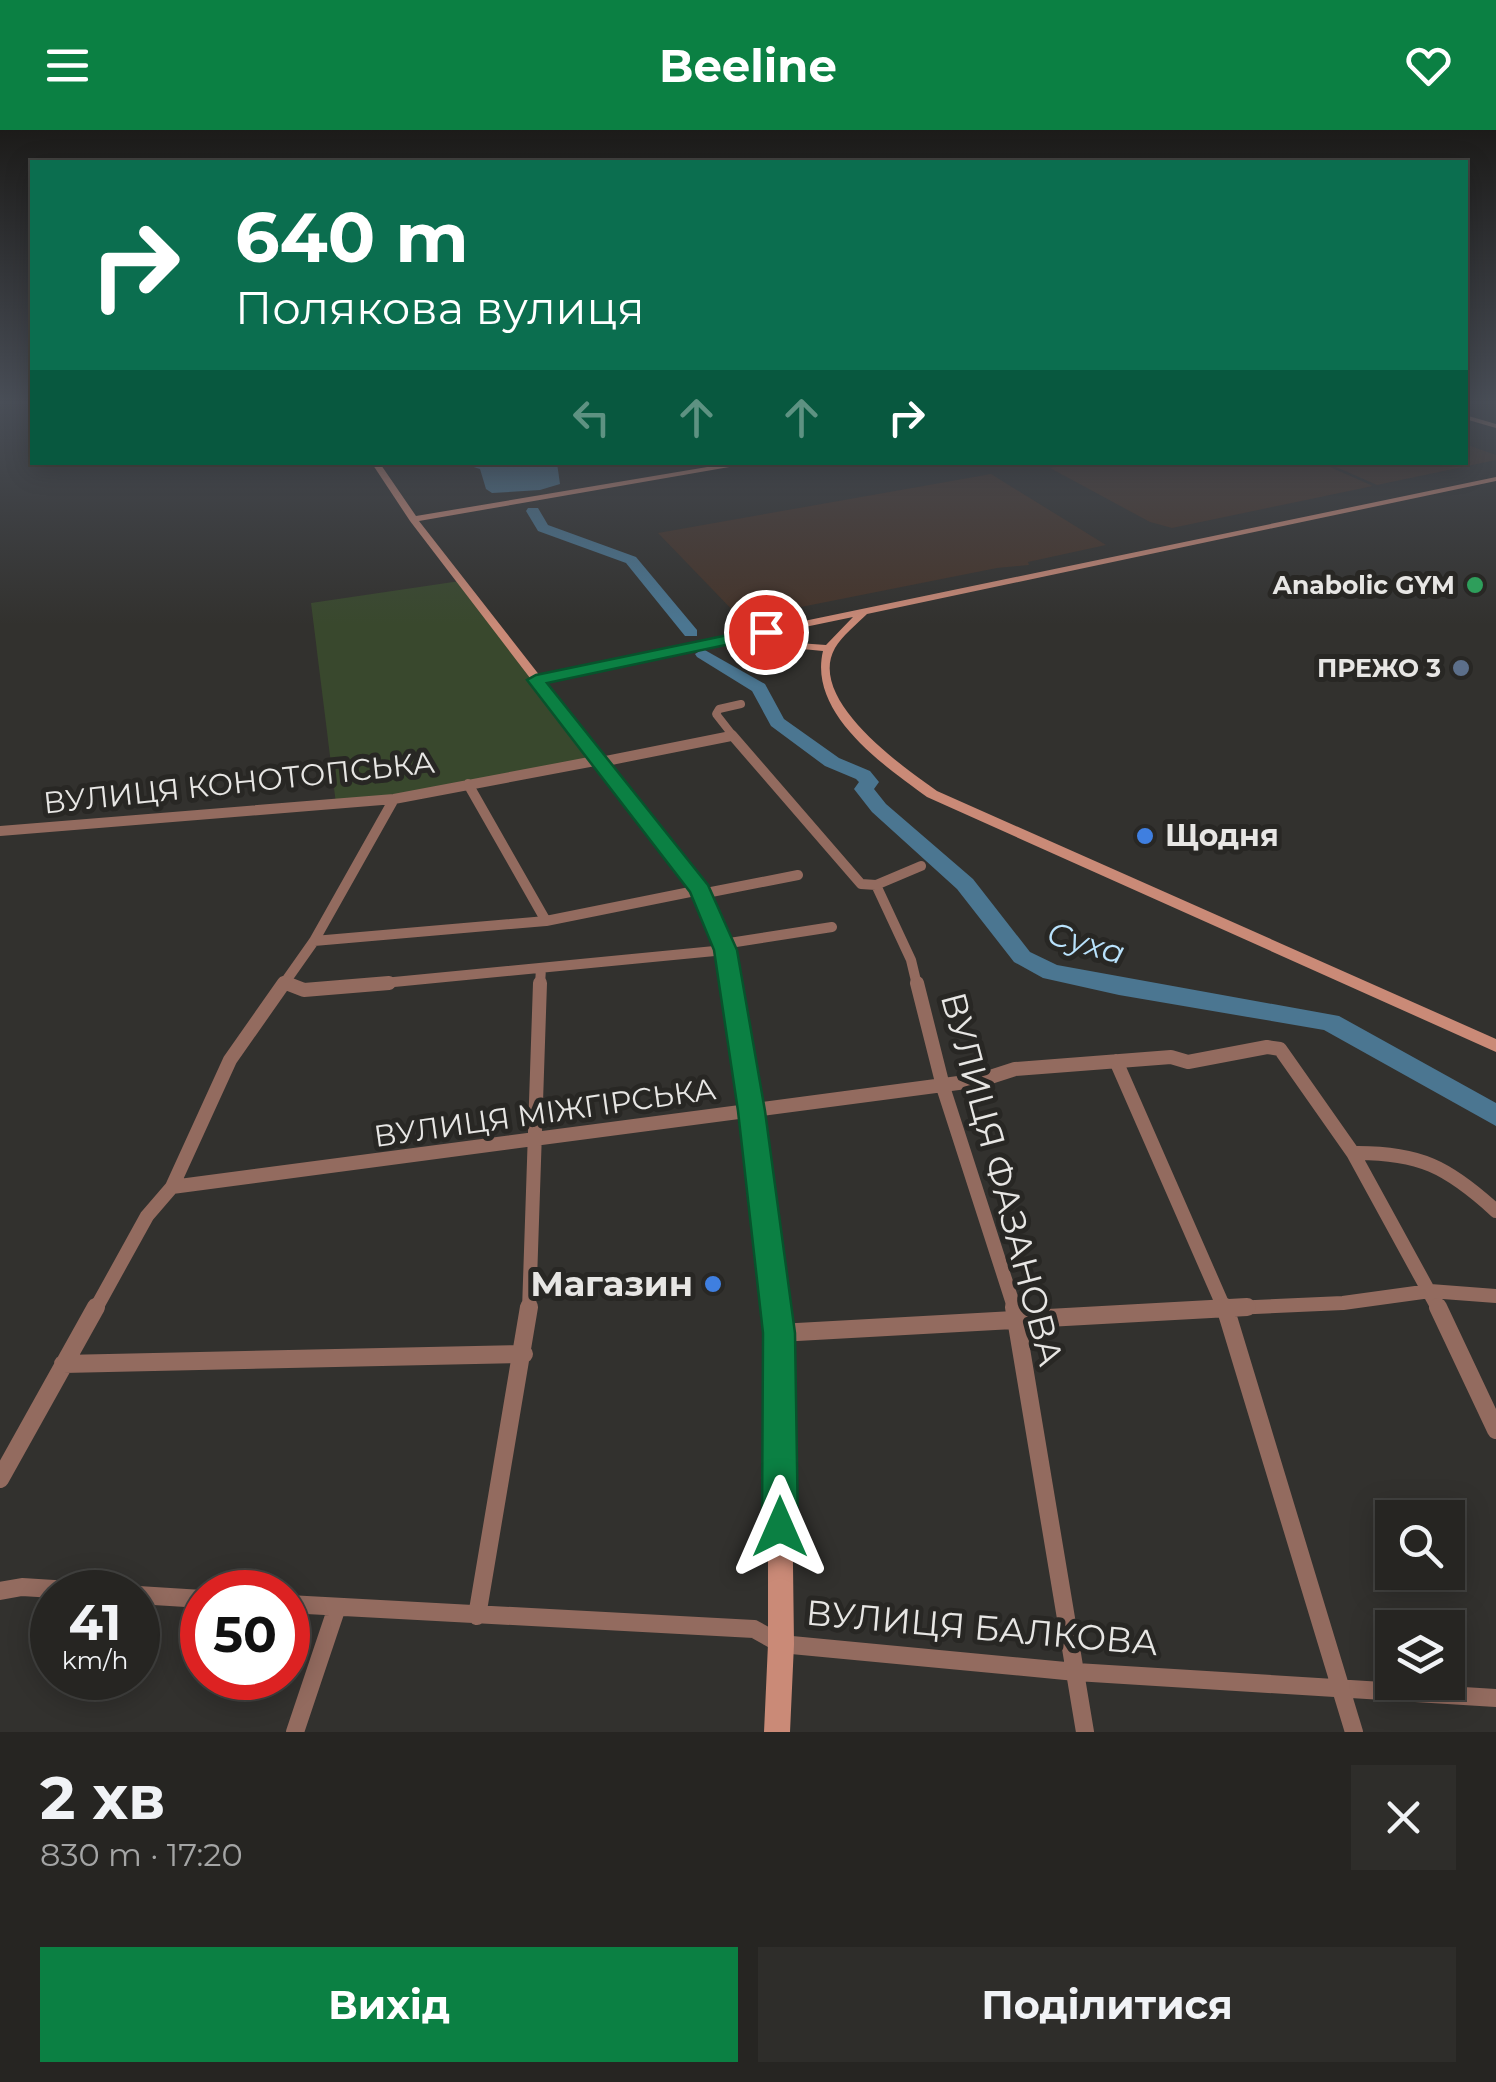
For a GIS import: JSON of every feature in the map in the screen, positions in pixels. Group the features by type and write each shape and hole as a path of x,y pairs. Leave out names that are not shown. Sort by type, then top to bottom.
{"street":[{"path":"384,476 701,892 724,947 751,1111 779,1333 777,1732"},
{"path":"413,518 670,476"},
{"path":"536,680 1496,479"},
{"path":"864,612 829,648 824,672 837,703 886,761 932,794 1496,1046"},
{"path":"766,632 796,646 829,648"},
{"path":"731,736 716,711 742,704"},
{"name":"ВУЛИЦЯ КОНОТОПСЬКА","path":"0,831 394,799 731,736"},
{"name":"ВУЛИЦЯ ФАЗАНОВА","path":"731,736 831,846 856,880 876,885 911,960 1017,1317 1085,1732"},
{"path":"468,784 546,921"},
{"path":"0,1479 147,1216 172,1187 230,1060 314,941 394,799"},
{"path":"876,885 921,866"},
{"path":"314,941 546,921 798,874"},
{"path":"286,983 304,990 541,968 724,947 832,927"},
{"path":"477,1616 532,1296 532,1142 541,968"},
{"name":"ВУЛИЦЯ МІЖГІРСЬКА","path":"172,1187 946,1085 981,1080 1015,1069 1172,1057 1188,1062 1267,1047 1280,1049 1352,1153"},
{"path":"1116,1061 1224,1308 1354,1732"},
{"path":"1496,1211 1433,1161 1394,1152 1352,1153 1430,1291 1496,1430"},
{"path":"779,1333 1017,1317 1342,1304 1430,1291 1496,1296"},
{"path":"64,1364 524,1354"},
{"path":"0,1591 30,1588"},
{"name":"ВУЛИЦЯ БАЛКОВА","path":"310,1605 754,1629 768,1633 780,1644 1076,1672 1496,1698"},
{"path":"295,1732 337,1607"}],"shaded area":[{"path":"994,476 1106,545 1028,562 1029,565 741,619 658,533"},
{"path":"1064,476 1350,476 1373,486 1172,528 1150,522"},
{"path":"1356,476 1421,476 1377,485"}],"green space":[{"path":"460,581 601,762 336,804 311,603"}],"water":[{"path":"482,476 559,476 560,484 540,490 492,493 486,489"}],"waterway":[{"name":"Суха","path":"533,511 543,528 631,560 691,633"},
{"name":"Суха","path":"703,654 759,688 777,722 832,762 863,775 869,782 864,789 879,808 965,884 1022,957 1051,972 1119,987 1330,1022 1496,1116"}],"place":[{"name":"Anabolic GYM","path":"1475,585"},
{"name":"ПРЕЖО 3","path":"1461,668"},
{"name":"Щодня","path":"1145,836"},
{"name":"Магазин","path":"713,1284"}],"route":[{"path":"766,632 536,680 700,890 725,950 751,1111 779,1333 780,1527"}]}
